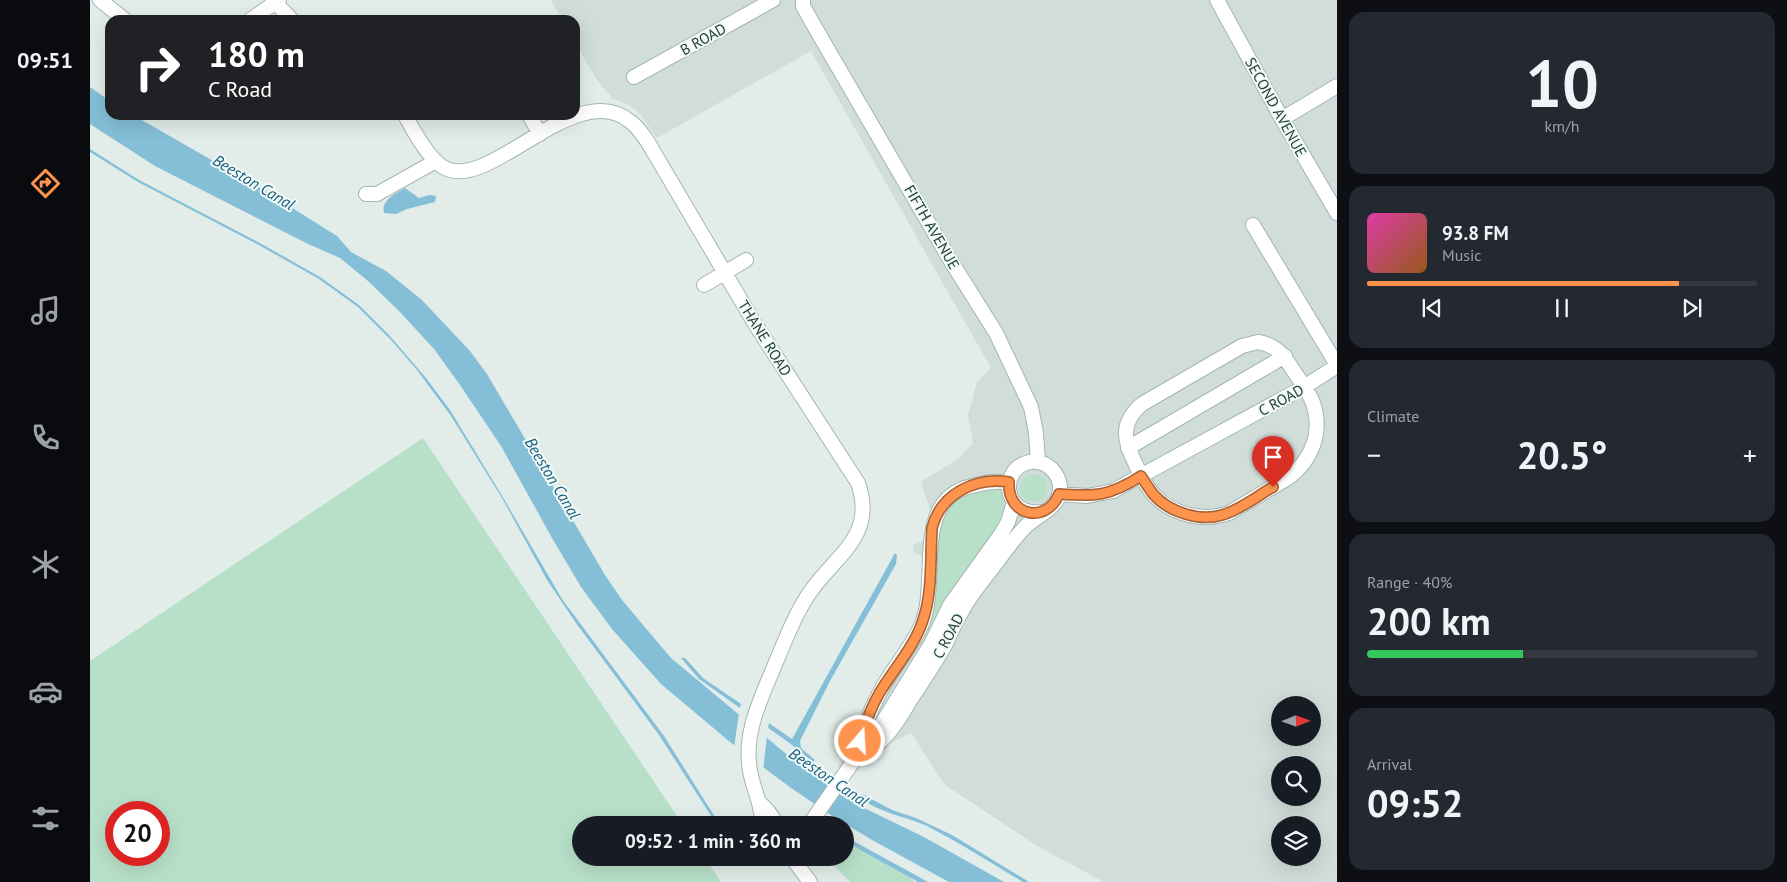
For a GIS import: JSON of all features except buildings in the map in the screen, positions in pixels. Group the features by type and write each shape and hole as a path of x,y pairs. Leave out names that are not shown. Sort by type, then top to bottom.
{"street":[{"path":"100,0 119,15"},
{"name":"B ROAD","path":"634,77 773,0"},
{"name":"FIFTH AVENUE","path":"803,0 803,6 813,24 996,333 1031,407 1036,433 1038,462"},
{"name":"SECOND AVENUE","path":"1217,0 1282,119 1337,213"},
{"path":"257,15 276,1 288,15"},
{"path":"1282,119 1337,86"},
{"name":"THANE ROAD","path":"580,115 590,111 611,112 631,122 643,136 755,324 855,477 861,491 863,515 858,534 848,548 823,573 805,600 760,701 751,726 749,761 760,816"},
{"name":"THANE ROAD","path":"408,120 436,161 450,170 460,172 470,171 567,120"},
{"path":"532,120 540,134"},
{"path":"366,194 377,194 436,161"},
{"path":"1253,225 1337,366"},
{"path":"704,285 746,260"},
{"path":"1250,343 1266,343 1273,346 1285,356 1304,387 1312,402 1316,422 1315,442 1308,459 1288,478 1229,513 1199,517 1177,511 1160,501 1141,476 1128,448 1126,433 1130,416 1142,404 1250,343"},
{"path":"1128,448 1285,356"},
{"name":"C ROAD","path":"855,759 880,742 900,718 946,644 962,610 1012,541 1042,512 1053,505 1059,494 1087,496 1113,491 1304,387 1337,366"},
{"path":"1042,512 1026,512 1014,502 1010,496 1009,482 1012,475 1023,465 1038,462 1046,465 1054,470 1058,477 1060,485 1059,494"},
{"name":"C ROAD","path":"855,759 865,724 879,694 910,646 924,618 928,602 932,528 942,505 954,494 968,487 1000,481 1009,482"},
{"name":"C ROAD","path":"814,816 878,730 931,644 950,605 1005,528 1014,502"},
{"name":"C ROAD","path":"924,618 931,644"},
{"name":"THANE ROAD","path":"759,802 772,816"},
{"path":"798,866 810,882"}],"shaded area":[{"path":"551,0 1337,0 1337,882 1104,882 1039,847 945,785 911,733 838,767 867,701 909,638 918,618 924,557 913,552 913,545 923,541 931,512 921,482 959,458 973,443 968,415 977,382 991,368 811,51 657,138 639,113 629,105 613,99 597,80 580,51 580,15 559,15"}],"green space":[{"path":"423,438 677,816 572,816 572,866 710,866 721,882 90,882 90,661"},
{"path":"1034,474 1044,478 1048,488 1044,498 1034,502 1024,498 1020,488 1024,478"},
{"path":"1001,486 1004,507 1001,523 948,595 936,622 928,619 936,532 944,509 964,493"},
{"path":"854,846 911,878 914,882 850,882 834,866 854,866"}],"water":[{"path":"90,87 105,98 105,120 142,120 262,189 337,236 351,252 386,271 422,300 470,351 487,374 605,575 622,600 671,658 803,768 860,806 924,837 1004,882 949,882 872,840 854,829 854,816 833,816 791,788 730,742 661,684 612,629 581,587 501,446 434,349 399,311 368,281 340,258 306,243 155,166 90,124"},
{"path":"90,149 139,180 258,242 320,277 359,305 389,335 426,378 450,410 562,599 664,736 714,816 711,816 659,735 576,623 547,580 502,498 451,416 417,370 392,341 358,307 319,279 257,244 138,182 90,152"},
{"path":"405,188 419,198 430,195 436,196 435,202 407,209 396,214 384,213 387,201"},
{"path":"895,553 897,555 896,564 830,681 800,741 801,748 815,760 813,762 699,679 681,658 685,658 703,678 792,739"},
{"path":"862,794 892,810 916,818 952,835 1029,882 1023,882 927,826 875,807 860,797"},
{"path":"854,841 928,882 918,882 854,846"}],"pier":[{"path":"742,702 769,721 768,730 739,710"},
{"path":"739,713 767,736 763,770 734,748"}],"route":[{"path":"860,741 865,724 879,694 922,625 928,602 932,528 942,505 954,494 976,485 1000,481 1009,482 1010,496 1018,508 1034,513 1048,510 1057,500 1059,494 1087,496 1105,493 1113,491 1141,476 1153,494 1168,506 1177,511 1199,517 1209,517 1229,513 1273,487"}],"water label":[{"name":"Beeston Canal","path":"254,182"},
{"name":"Beeston Canal","path":"553,478"},
{"name":"Beeston Canal","path":"829,777"}]}
